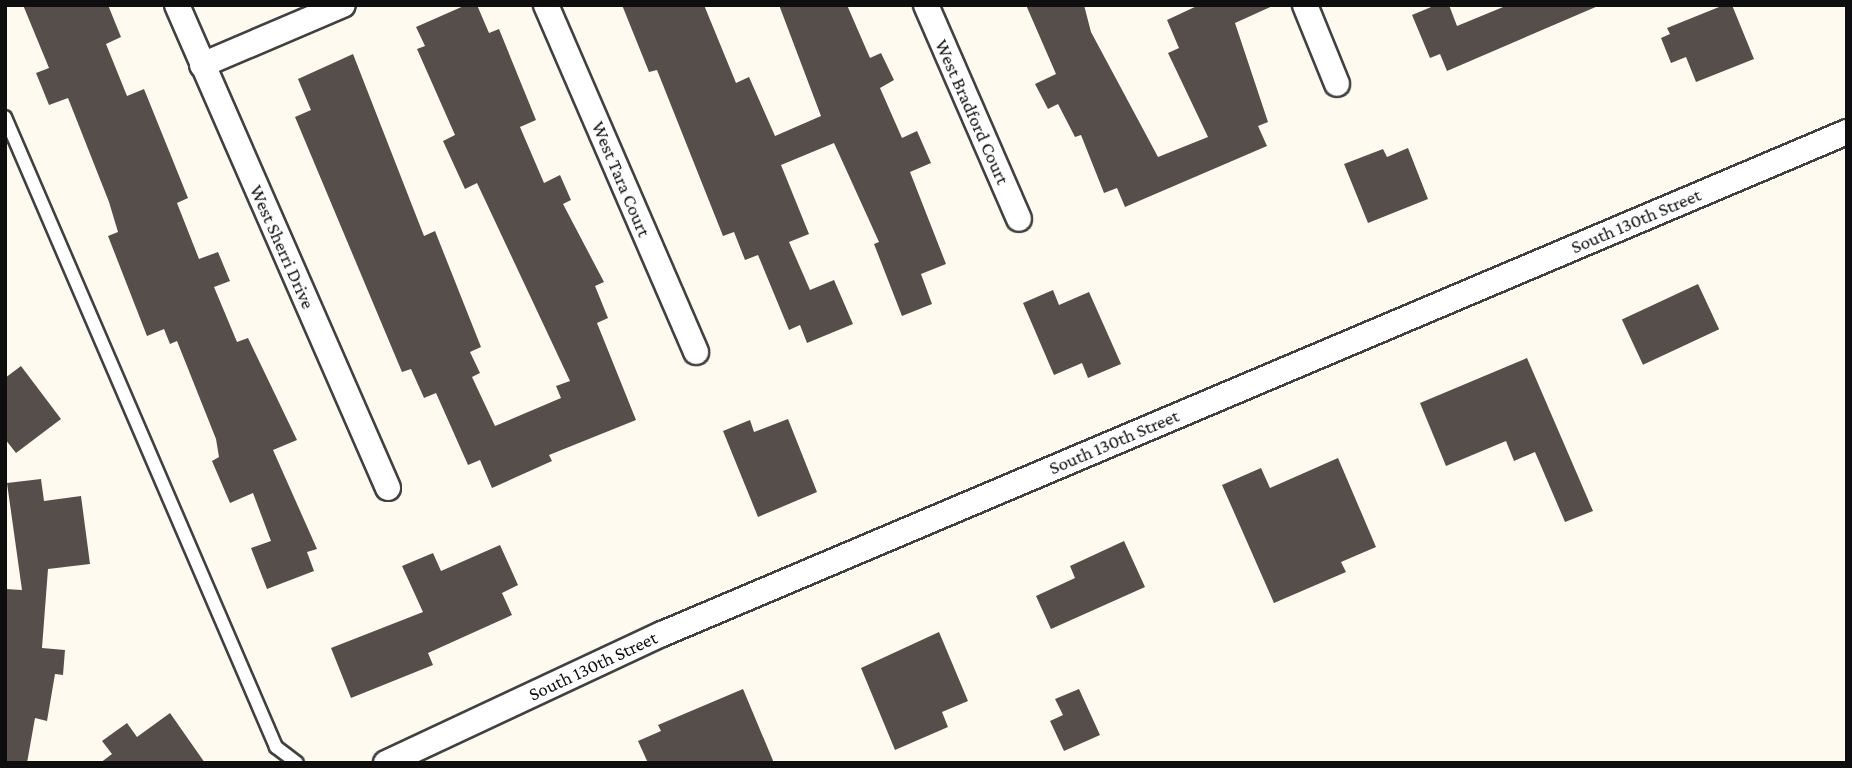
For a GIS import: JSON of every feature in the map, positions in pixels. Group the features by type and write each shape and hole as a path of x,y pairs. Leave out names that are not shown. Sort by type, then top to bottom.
{"street":[{"name":"West Sherri Drive","path":"177,5 388,488"},
{"path":"202,65 343,5"},
{"name":"West Tara Court","path":"546,5 696,352"},
{"name":"West Bradford Court","path":"926,5 1019,219"},
{"path":"1304,5 1337,84"},
{"name":"South 130th Street","path":"386,763 662,634 1847,132"}],"lane":[{"path":"5,117 276,747 297,763"}],"building":[{"path":"23,5 108,5 121,37 106,44 127,96 144,89 188,198 177,203 199,259 218,252 230,281 214,287 237,342 248,338 297,440 273,450 317,549 307,552 314,571 267,589 251,548 271,541 253,493 230,503 212,461 219,457 216,439 177,341 170,344 164,329 147,336 108,236 118,232 109,202 68,98 49,105 36,73 49,68"},
{"path":"466,5 477,5 489,33 499,29 536,120 520,127 544,183 560,175 571,200 563,204 604,282 595,286 608,318 597,323 636,420 549,455 552,461 492,488 480,460 468,465 436,393 424,398 411,369 402,372 295,117 311,110 298,79 353,54 424,236 435,231 481,347 470,352 480,373 472,377 495,426 561,398 556,386 570,381 477,183 465,189 443,141 455,135 417,49 425,46 416,27"},
{"path":"622,5 704,5 736,83 749,77 775,136 821,116 779,5 847,5 870,58 881,53 894,80 880,88 902,138 917,131 931,163 910,172 946,264 921,274 932,304 902,316 874,244 879,242 834,143 781,165 809,234 789,242 810,290 834,280 853,324 807,343 800,325 789,330 758,255 745,260 734,232 723,236 657,70 649,72"},
{"path":"1026,5 1084,5 1091,32 1158,157 1208,137 1168,53 1179,48 1167,20 1199,5 1275,5 1235,23 1268,122 1258,126 1267,146 1125,207 1117,188 1104,193 1081,135 1075,137 1058,104 1048,109 1035,84 1056,74"},
{"path":"1436,5 1449,5 1457,26 1508,5 1598,6 1447,71 1440,54 1430,58 1412,15"},
{"path":"1724,5 1732,5 1754,59 1696,82 1686,57 1671,63 1661,38 1670,34 1667,28"},
{"path":"1408,148 1428,199 1368,223 1344,164 1383,149 1387,157"},
{"path":"1698,284 1719,329 1643,365 1622,319"},
{"path":"1053,290 1059,305 1089,292 1121,364 1088,378 1082,363 1054,375 1023,303"},
{"path":"1527,358 1593,511 1565,522 1535,452 1514,461 1506,441 1446,466 1420,403"},
{"path":"21,366 61,419 16,453 5,439 5,378"},
{"path":"788,419 817,492 758,517 723,431 750,420 754,432"},
{"path":"1338,458 1376,547 1341,562 1346,572 1274,603 1222,485 1261,468 1270,488"},
{"path":"41,479 44,501 81,496 90,564 48,569 42,648 65,650 63,675 55,674 47,721 35,718 27,763 5,763 5,589 22,590 7,483"},
{"path":"1124,541 1145,587 1051,629 1036,596 1075,578 1070,566"},
{"path":"500,545 518,585 502,593 512,615 428,653 433,665 351,698 331,648 423,612 402,566 433,553 441,571"},
{"path":"939,632 968,701 942,712 948,727 895,750 861,668"},
{"path":"743,689 774,763 648,763 638,741 661,731 658,725"},
{"path":"1079,689 1100,735 1064,751 1050,721 1063,715 1055,699"},
{"path":"170,713 205,763 100,763 112,754 102,741 127,723 137,737"}]}
